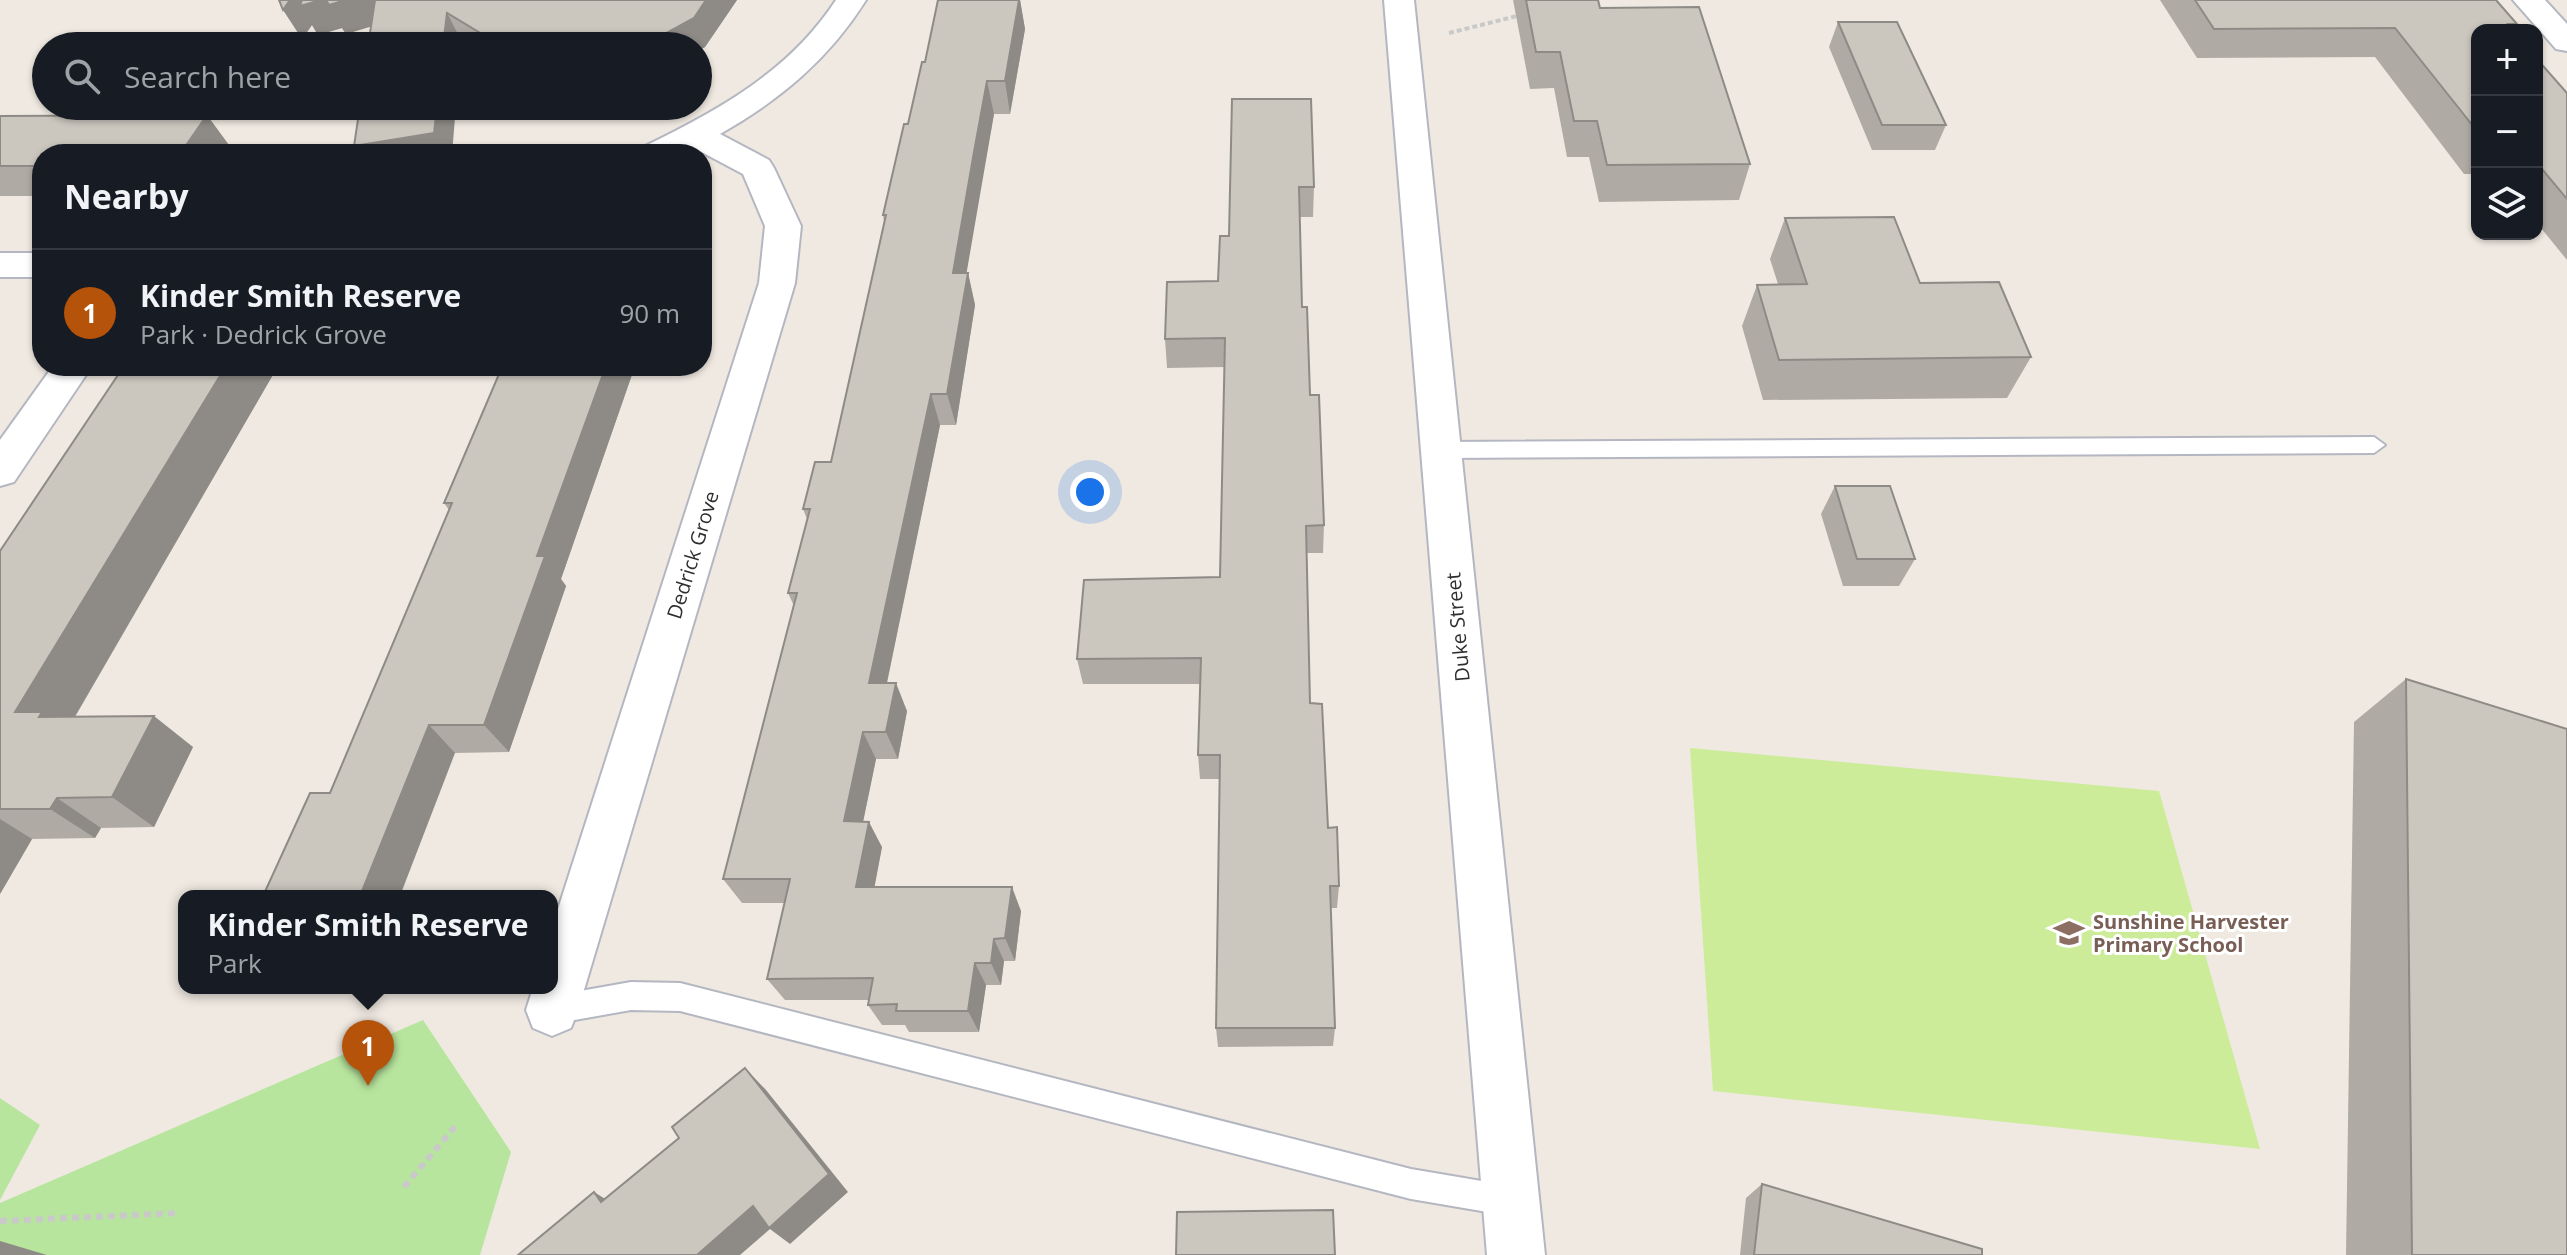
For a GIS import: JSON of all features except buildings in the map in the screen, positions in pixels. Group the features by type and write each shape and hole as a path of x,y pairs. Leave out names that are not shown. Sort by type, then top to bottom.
{"street":[{"path":"676,144 781,80 841,19 851,0"},
{"name":"Duke Street","path":"1399,0 1516,1255"},
{"path":"2528,0 2567,42"},
{"name":"Dedrick Grove","path":"695,135 712,144"},
{"name":"Dedrick Grove","path":"558,991 777,283 783,226 757,168 712,144"},
{"path":"0,265 32,265"},
{"path":"0,471 66,376"},
{"name":"Dedrick Grove","path":"552,1010 557,994"}],"lane":[{"path":"1442,450 2374,445"},
{"path":"552,1010 631,996 680,997 1411,1184 1511,1201"}],"path":[{"path":"1448,33 1521,15"},
{"path":"404,1187 458,1123"},
{"path":"0,1221 180,1213"}],"green space":[{"path":"1690,748 2159,791 2260,1149 1713,1091"},
{"path":"423,1020 511,1152 480,1255 0,1255 0,1203"},
{"path":"0,1098 40,1125 0,1200"}],"place":[{"name":"Sunshine Harvester Primary School","path":"2069,933"},
{"name":"Kinder Smith Reserve","path":"368,1086"}]}
